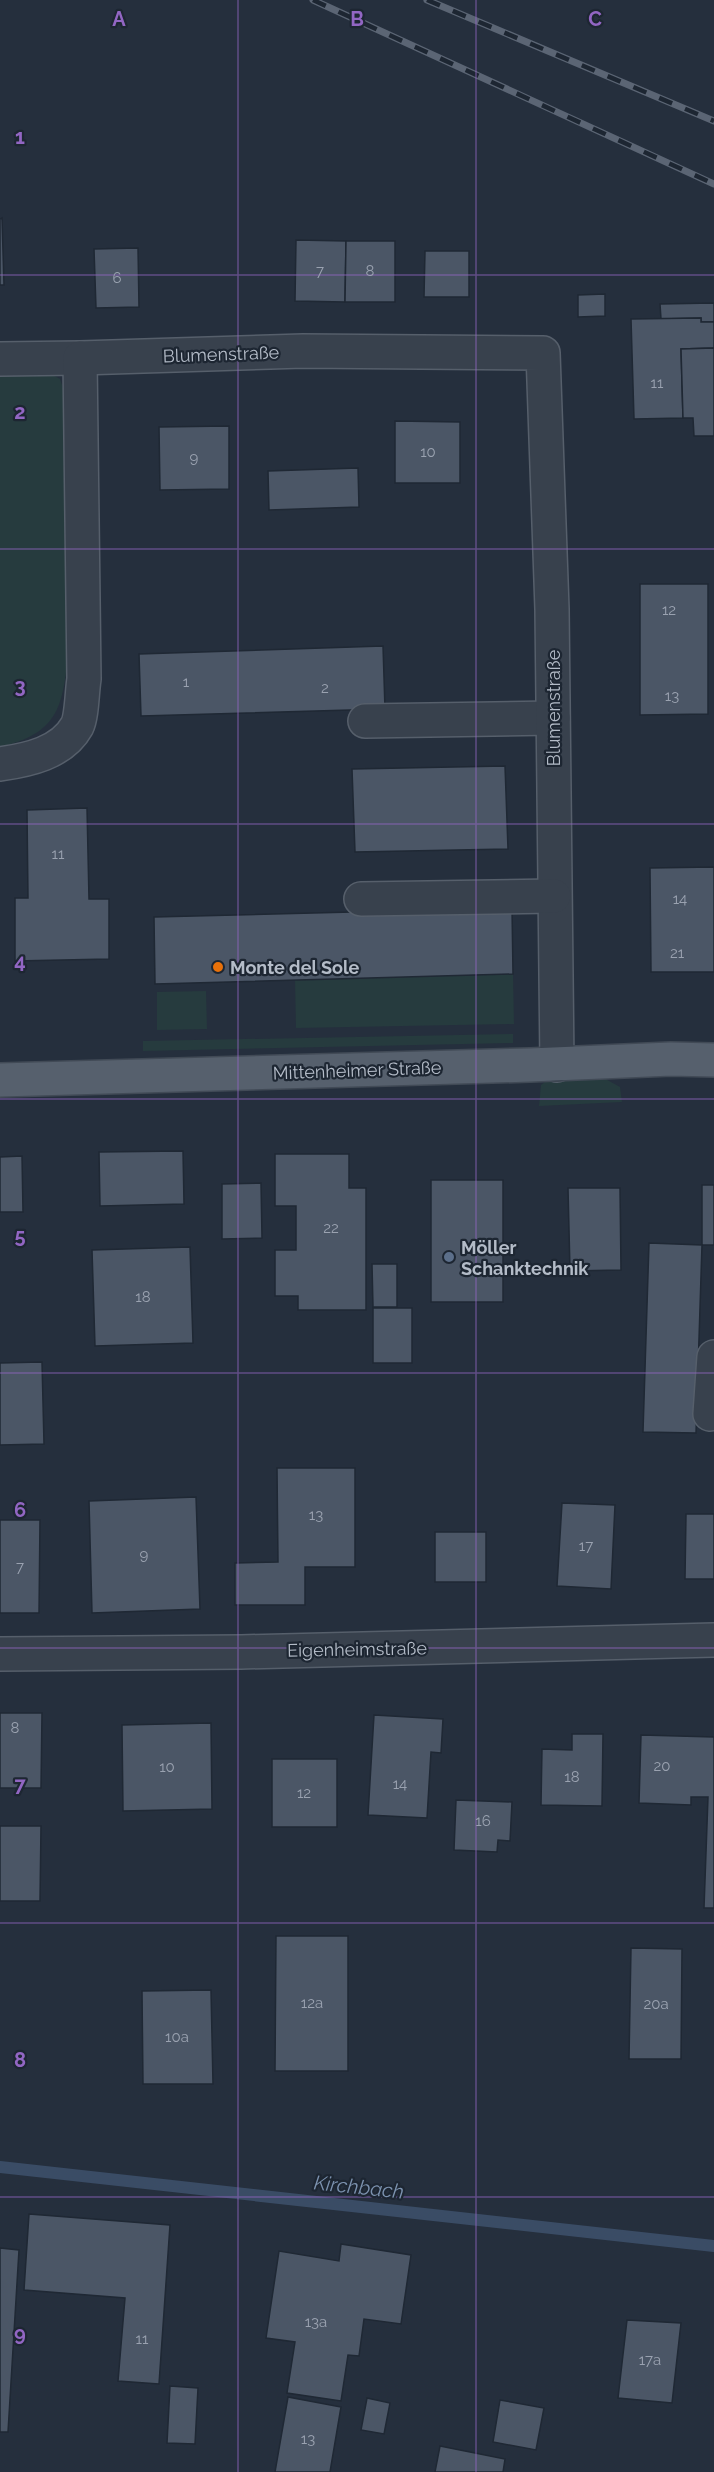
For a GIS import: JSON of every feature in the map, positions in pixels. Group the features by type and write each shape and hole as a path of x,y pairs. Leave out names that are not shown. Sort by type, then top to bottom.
{"main road":[{"name":"Mittenheimer Straße","path":"0,1080 557,1065 671,1059 714,1060"}],"street":[{"name":"Blumenstraße","path":"0,359 303,351 543,339 552,609 557,1065"},
{"path":"0,765 26,761 59,747 78,725 84,679 80,358"},
{"path":"365,721 553,718"},
{"path":"362,900 554,896"},
{"path":"710,1414 714,1357"},
{"name":"Eigenheimstraße","path":"0,1654 263,1651 714,1640"}],"green space":[{"path":"0,372 51,374 60,379 64,391 68,657 63,691 53,716 34,734 0,747"},
{"path":"513,974 514,1024 296,1028 295,980"},
{"path":"206,991 207,1029 157,1030 157,992"},
{"path":"513,1034 513,1043 143,1051 143,1041"},
{"path":"600,1076 620,1087 622,1102 539,1106 541,1085 550,1078"}],"building":[{"path":"2,218 4,285 0,285 0,219"},
{"path":"296,240 346,241 345,302 295,301"},
{"path":"346,241 395,241 395,302 345,302"},
{"path":"138,248 139,307 96,308 94,249"},
{"path":"425,251 469,251 469,297 424,297"},
{"path":"605,294 605,316 578,317 578,295"},
{"path":"714,303 714,322 701,322 701,318 661,319 660,304"},
{"path":"701,318 701,322 714,322 714,348 681,349 683,418 634,419 631,319"},
{"path":"714,348 714,436 694,436 693,418 683,418 681,349"},
{"path":"395,421 460,422 460,483 395,483"},
{"path":"229,426 229,489 160,490 159,427"},
{"path":"358,468 359,507 269,510 268,471"},
{"path":"640,584 708,584 708,714 640,715"},
{"path":"383,646 385,709 141,716 139,654"},
{"path":"505,766 508,849 355,852 352,769"},
{"path":"87,808 89,899 109,899 109,959 15,961 15,898 28,898 27,810"},
{"path":"714,867 714,972 651,972 650,868"},
{"path":"512,908 513,974 155,984 154,917"},
{"path":"183,1151 184,1204 100,1206 99,1152"},
{"path":"275,1154 349,1154 349,1188 366,1188 366,1310 298,1310 298,1296 275,1296 275,1250 296,1250 296,1206 275,1206"},
{"path":"22,1156 23,1212 0,1212 0,1157"},
{"path":"431,1180 503,1180 503,1302 431,1302"},
{"path":"261,1183 262,1238 222,1239 222,1184"},
{"path":"702,1185 714,1185 714,1245 702,1245"},
{"path":"568,1188 620,1188 621,1270 570,1271"},
{"path":"649,1243 702,1245 696,1433 643,1432"},
{"path":"190,1247 193,1343 95,1346 92,1250"},
{"path":"372,1264 397,1264 397,1307 373,1307"},
{"path":"373,1308 412,1308 412,1363 373,1363"},
{"path":"42,1362 44,1444 0,1445 0,1363"},
{"path":"277,1468 355,1468 355,1567 305,1567 305,1605 235,1605 235,1563 278,1562"},
{"path":"196,1497 200,1609 92,1613 89,1501"},
{"path":"562,1503 615,1505 611,1589 557,1586"},
{"path":"686,1514 714,1514 714,1579 685,1579"},
{"path":"0,1520 40,1520 39,1613 0,1613"},
{"path":"435,1532 486,1532 486,1582 435,1582"},
{"path":"0,1713 42,1713 41,1788 0,1788"},
{"path":"374,1715 443,1719 441,1753 431,1752 427,1818 368,1815"},
{"path":"211,1723 212,1809 123,1811 122,1725"},
{"path":"572,1734 603,1734 602,1806 541,1805 542,1749 572,1750"},
{"path":"641,1735 714,1737 714,1908 704,1908 708,1797 691,1797 691,1805 639,1803"},
{"path":"272,1759 337,1759 337,1827 272,1827"},
{"path":"456,1800 512,1802 510,1841 498,1840 497,1852 454,1850"},
{"path":"0,1826 41,1826 40,1901 0,1901"},
{"path":"276,1936 348,1936 348,2071 275,2071"},
{"path":"631,1948 682,1949 681,2059 629,2059"},
{"path":"211,1990 213,2084 143,2084 142,1991"},
{"path":"29,2214 170,2225 159,2384 118,2381 125,2298 24,2290"},
{"path":"341,2244 411,2255 401,2324 364,2319 359,2356 348,2355 341,2401 287,2393 295,2342 266,2338 279,2251 339,2261"},
{"path":"0,2248 19,2250 8,2432 0,2432"},
{"path":"627,2320 681,2323 672,2403 618,2398"},
{"path":"170,2386 198,2388 195,2444 167,2443"},
{"path":"288,2397 341,2407 330,2472 275,2472"},
{"path":"367,2398 390,2403 384,2434 361,2430"},
{"path":"500,2400 544,2408 536,2450 493,2442"},
{"path":"440,2446 505,2459 503,2472 435,2472"}],"waterway":[{"name":"Kirchbach","path":"0,2167 714,2246"}],"railway":[{"path":"313,0 714,184"},
{"path":"427,0 714,121"}],"place":[{"name":"Monte del Sole","path":"218,967"},
{"name":"Möller Schanktechnik","path":"449,1257"}]}
